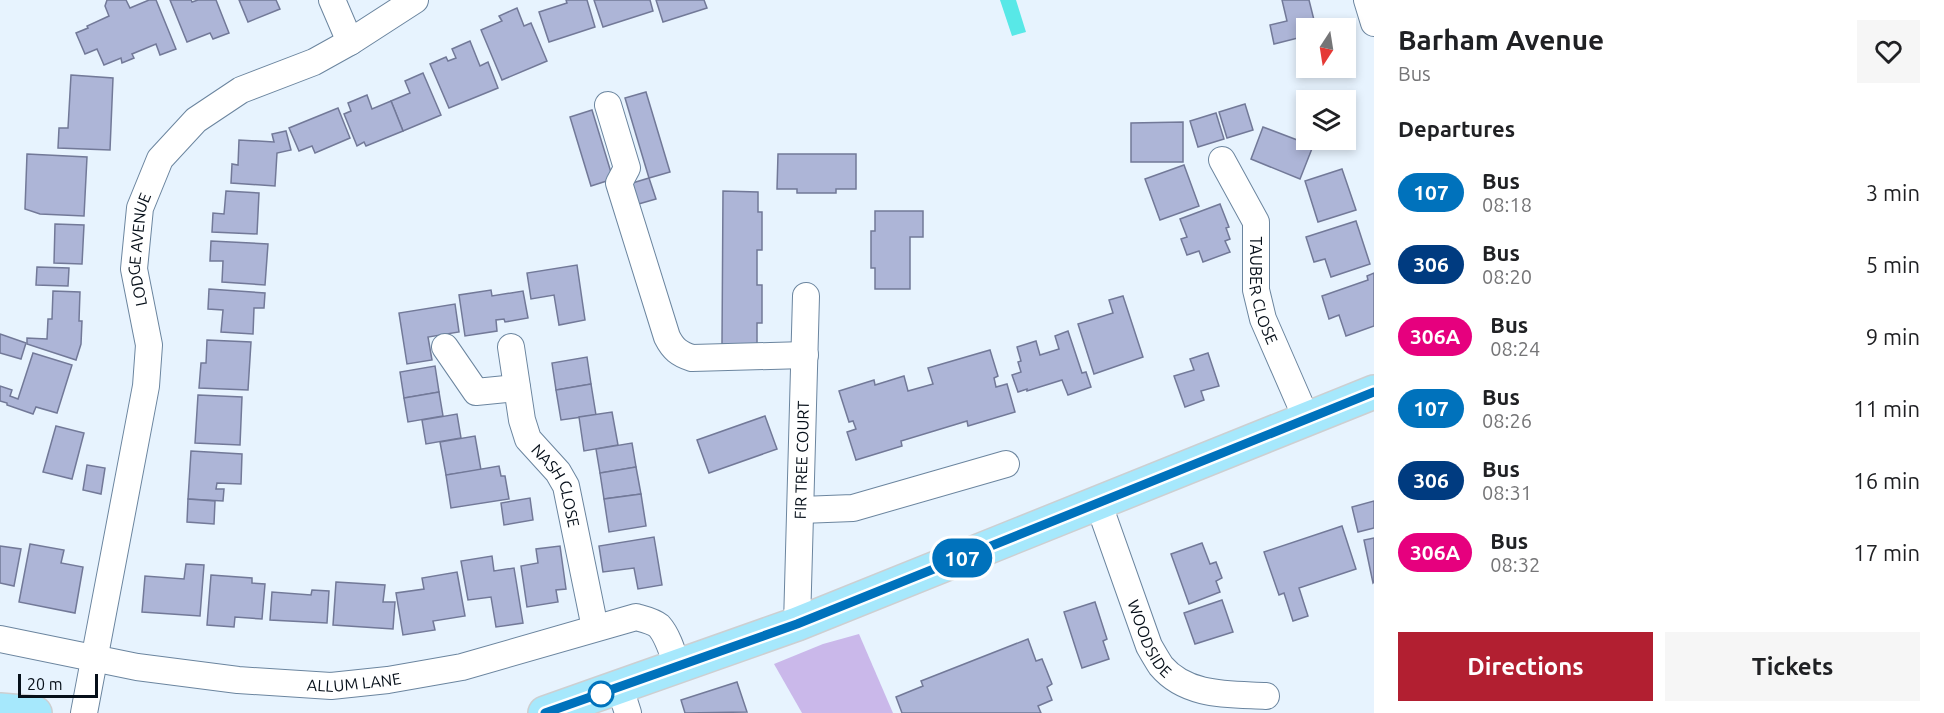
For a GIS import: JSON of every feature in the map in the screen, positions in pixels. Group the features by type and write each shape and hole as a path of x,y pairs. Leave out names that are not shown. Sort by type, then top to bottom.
{"main road":[{"path":"556,711 624,700 677,666 797,624 1374,392"}],"street":[{"path":"332,0 350,42"},
{"name":"LODGE AVENUE","path":"84,713 146,386 149,345 134,269 140,208 160,159 196,120 241,90 314,62 415,0"},
{"path":"1367,0 1374,23"},
{"path":"608,105 627,168 619,183 672,348 692,358 805,355"},
{"name":"TAUBER CLOSE","path":"1222,160 1256,222 1256,290 1263,319 1307,420"},
{"name":"FIR TREE COURT","path":"797,624 806,296"},
{"path":"445,347 476,392 517,388"},
{"name":"NASH CLOSE","path":"511,347 522,420 528,439 558,472 566,486 595,628"},
{"path":"801,510 853,508 1005,464"},
{"name":"WOODSIDE","path":"1098,502 1149,646 1162,667 1184,685 1214,693 1266,696"},
{"name":"ALLUM LANE","path":"0,639 137,667 237,680 330,686 388,680 462,667 636,617 659,626 677,666"}],"shaded area":[{"path":"859,634 893,713 802,713 774,664 823,644"}],"water":[{"path":"1000,0 1016,0 1026,32 1012,36"}],"building":[{"path":"107,0 126,0 130,8 149,0 156,0 176,49 160,55 156,44 132,54 134,58 122,63 121,58 104,65 97,49 85,54 76,33 109,16 105,6"},
{"path":"170,0 191,0 192,2 216,0 229,33 213,39 210,33 187,42"},
{"path":"239,0 276,0 280,9 248,22"},
{"path":"566,0 587,0 595,27 549,42 539,12 567,3"},
{"path":"594,0 650,0 653,11 603,27"},
{"path":"656,0 704,0 707,8 663,22"},
{"path":"1282,0 1309,0 1314,18 1296,18 1296,38 1274,44 1270,25 1287,21"},
{"path":"517,8 524,26 531,23 547,61 502,80 481,30 502,21 499,16"},
{"path":"470,41 480,66 488,62 498,88 449,108 430,64 446,57 448,61 456,58 452,49"},
{"path":"423,73 441,115 403,131 391,101 410,93 405,81"},
{"path":"71,75 113,78 110,150 58,148 59,128 68,128"},
{"path":"646,92 670,172 649,178 625,98"},
{"path":"367,95 372,109 391,101 403,131 366,146 364,142 357,146 344,114 351,111 348,103"},
{"path":"1245,104 1253,130 1227,138 1219,112"},
{"path":"338,108 350,138 315,153 312,146 299,151 289,128"},
{"path":"592,110 613,179 591,186 570,117"},
{"path":"1216,113 1224,139 1198,147 1190,121"},
{"path":"1183,122 1183,162 1131,162 1131,123"},
{"path":"1263,127 1296,140 1296,150 1311,150 1300,179 1251,159"},
{"path":"286,131 291,150 277,153 275,186 231,183 232,164 238,165 239,140 274,142 272,134"},
{"path":"27,154 87,157 84,216 40,214 25,209"},
{"path":"778,154 856,154 856,189 836,189 836,193 797,193 797,189 777,189"},
{"path":"1184,165 1199,206 1160,220 1145,179"},
{"path":"1342,169 1356,210 1318,222 1305,181"},
{"path":"649,178 656,199 635,205 629,184"},
{"path":"226,191 259,193 257,234 212,232 213,213 224,214"},
{"path":"723,191 758,192 758,212 762,212 762,250 757,250 757,285 762,285 762,323 757,323 757,344 722,344"},
{"path":"1220,204 1229,227 1226,228 1230,239 1225,241 1230,252 1203,262 1199,251 1187,255 1181,239 1187,237 1180,219"},
{"path":"875,211 923,211 923,237 910,237 910,289 875,289 875,268 871,268 871,231 875,231"},
{"path":"1356,221 1370,264 1331,277 1325,259 1314,262 1306,237"},
{"path":"55,224 84,225 82,264 54,263"},
{"path":"211,241 268,244 265,285 222,282 223,261 210,261"},
{"path":"577,265 585,320 559,325 554,295 531,299 527,273"},
{"path":"37,267 69,268 68,286 36,285"},
{"path":"1374,273 1374,326 1346,336 1339,315 1329,319 1322,296 1368,280 1367,276"},
{"path":"209,289 265,293 264,308 254,308 253,334 221,332 223,310 208,309"},
{"path":"491,290 492,296 523,291 528,318 505,322 504,319 496,320 497,331 465,336 459,295"},
{"path":"53,291 80,292 81,344 76,360 27,344 27,338 47,339 48,319 52,319"},
{"path":"1123,296 1143,357 1094,374 1078,324 1113,313 1109,300"},
{"path":"455,304 459,332 428,337 432,360 407,364 399,313"},
{"path":"1068,331 1082,373 1086,372 1091,387 1068,395 1062,380 1018,392 1012,375 1021,372 1017,347 1036,341 1040,355 1059,349 1055,336"},
{"path":"0,334 26,343 21,359 0,353"},
{"path":"207,340 251,342 248,390 199,388 201,363 206,363"},
{"path":"990,350 998,376 994,378 996,387 1007,384 1015,412 968,426 967,421 901,441 902,446 856,460 847,432 856,429 853,421 849,422 839,391 874,380 875,385 904,376 908,391 933,384 928,368"},
{"path":"33,353 72,365 57,413 36,407 33,414 0,401 0,386 12,390 10,396 18,399"},
{"path":"1208,353 1219,386 1201,391 1204,400 1185,407 1174,376 1194,370 1190,359"},
{"path":"587,357 591,384 556,390 552,363"},
{"path":"435,366 439,392 404,398 400,372"},
{"path":"591,384 596,415 561,420 556,390"},
{"path":"439,392 443,416 408,422 404,398"},
{"path":"198,395 242,397 240,445 195,443"},
{"path":"612,412 618,445 584,451 579,417"},
{"path":"457,414 461,438 426,444 422,420"},
{"path":"765,416 777,449 709,473 697,440"},
{"path":"56,426 84,433 72,479 43,472"},
{"path":"475,436 481,470 446,475 440,442"},
{"path":"632,443 636,467 600,473 596,449"},
{"path":"191,451 242,454 241,484 217,483 216,489 224,489 223,501 188,499"},
{"path":"87,465 105,468 101,494 83,490"},
{"path":"499,466 501,476 505,476 509,499 451,508 446,475"},
{"path":"636,467 641,494 604,499 600,473"},
{"path":"641,494 646,526 609,532 604,499"},
{"path":"530,498 533,520 504,525 501,503"},
{"path":"188,499 215,501 214,524 187,522"},
{"path":"1374,501 1374,528 1358,532 1352,507"},
{"path":"1342,526 1356,569 1299,588 1308,616 1293,621 1284,593 1279,595 1264,552"},
{"path":"654,537 662,585 638,589 634,568 603,572 599,546"},
{"path":"1374,538 1374,582 1373,583 1364,540"},
{"path":"1202,543 1210,564 1216,562 1222,578 1216,581 1220,592 1189,604 1171,554"},
{"path":"30,544 64,550 61,563 83,567 75,613 19,602"},
{"path":"0,546 21,549 14,586 0,583"},
{"path":"560,546 566,589 556,590 558,602 527,607 521,566 538,563 536,549"},
{"path":"492,556 494,571 514,568 523,623 496,627 491,597 468,600 461,561"},
{"path":"186,564 204,565 200,616 142,612 145,576 184,579"},
{"path":"457,572 465,616 433,621 435,630 403,635 396,593 424,589 422,578"},
{"path":"211,575 252,578 252,583 265,584 262,619 235,617 234,627 207,625"},
{"path":"336,582 385,585 383,602 395,602 393,629 333,625"},
{"path":"312,590 329,591 327,623 270,620 272,592 311,595"},
{"path":"1222,600 1233,632 1195,644 1184,613"},
{"path":"1095,602 1107,639 1103,641 1109,659 1082,668 1064,612"},
{"path":"1028,639 1036,661 1042,659 1052,684 1047,687 1052,700 1038,706 1041,713 902,713 896,697 923,686 921,681"},
{"path":"737,682 747,712 685,713 681,700"}],"bus line":[{"name":"107","path":"545,713 797,624 1374,392"}]}
